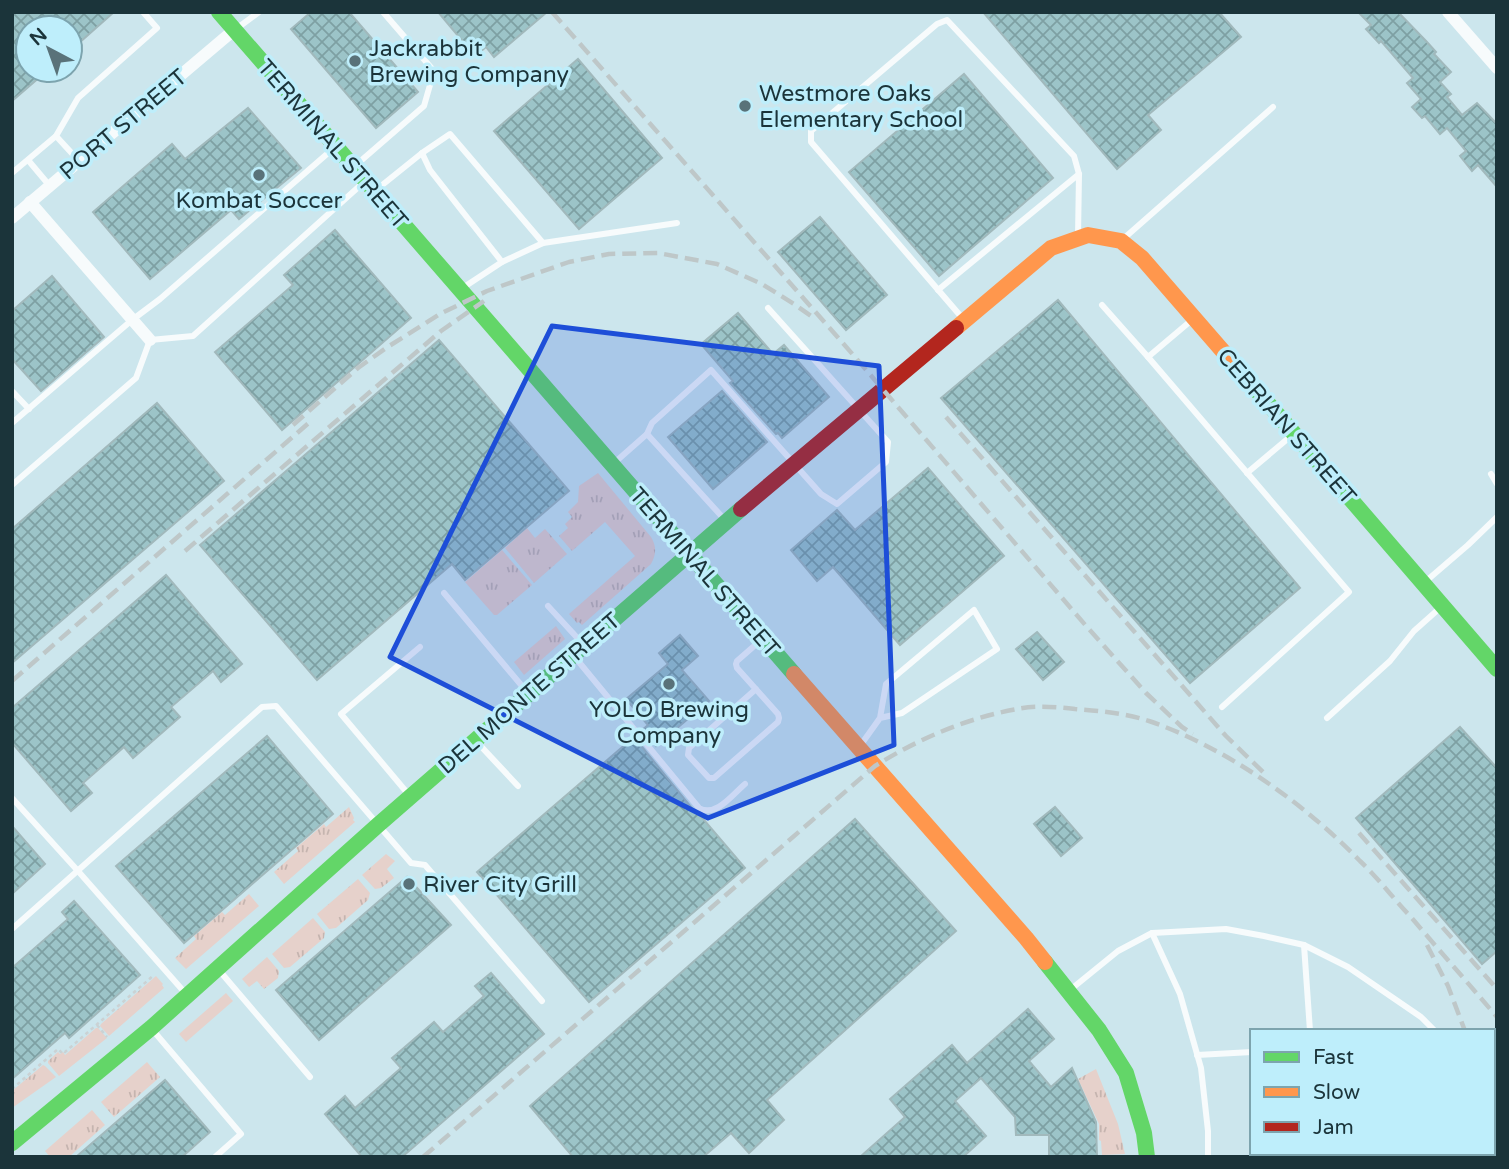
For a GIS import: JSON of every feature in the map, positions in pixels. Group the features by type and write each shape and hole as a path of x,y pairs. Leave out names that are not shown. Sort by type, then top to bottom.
{"street":[{"name":"TERMINAL STREET","path":"219,12 688,554 1026,938 1099,1030 1126,1073 1147,1157"},
{"path":"1448,12 1495,62"},
{"name":"PORT STREET","path":"12,218 234,30"},
{"path":"30,202 150,340"},
{"name":"CEBRIAN STREET","path":"1051,248 1088,235 1121,242 1142,258 1497,669"},
{"name":"DEL MONTE STREET","path":"12,1143 151,1028 378,825 726,521 1051,248"}],"lane":[{"path":"12,173 57,136 78,98 157,28 143,12"},
{"path":"234,30 259,12"},
{"path":"354,167 424,106 434,71 383,12"},
{"path":"965,320 811,142 811,131 937,24 947,20 1074,156 1079,174 1078,239"},
{"path":"1121,242 1273,107"},
{"path":"12,485 136,378 150,340 193,336 370,186 450,134 543,243"},
{"path":"57,136 78,160"},
{"path":"12,423 335,147"},
{"path":"422,153 429,170 502,262"},
{"path":"28,160 50,186"},
{"path":"938,290 1079,174"},
{"path":"460,290 502,262 543,243 677,223"},
{"path":"1102,305 1349,592 1222,707"},
{"path":"611,465 647,435 652,423 711,370 821,494 837,504 886,462 888,442 768,308"},
{"path":"1148,357 1194,318"},
{"path":"12,391 29,409"},
{"path":"1247,473 1294,434"},
{"path":"647,435 726,521"},
{"path":"1491,474 1497,484"},
{"path":"1423,584 1497,517"},
{"path":"444,593 529,693"},
{"path":"1326,718 1390,661 1414,631 1442,605"},
{"path":"548,606 578,650 699,808 705,812 715,810 745,784"},
{"path":"859,748 880,718 886,684 974,610 996,649 902,713 880,718"},
{"path":"756,689 689,748 688,755 709,778 713,778 778,722 778,714 736,664 763,639"},
{"path":"411,797 341,714 421,647"},
{"path":"12,929 262,706 276,706 411,863 425,865 542,1001"},
{"path":"475,740 517,786"},
{"path":"12,798 187,995"},
{"path":"1069,992 1118,951 1152,933 1226,929 1304,946 1348,967 1421,1017 1433,1029"},
{"path":"1152,933 1180,994 1201,1068 1208,1157"},
{"path":"1304,946 1310,1029"},
{"path":"217,968 310,1077"},
{"path":"151,1028 241,1134 215,1157"},
{"path":"1197,1055 1250,1052"}],"path":[{"path":"12,1089 58,1049 61,1052 64,1049 65,1052 155,975"},
{"path":"97,1025 107,1037"}],"highlighted area":[{"path":"552,326 879,366 894,745 708,818 390,657"}],"green space":[{"path":"598,473 651,537 655,551 651,564 582,625 569,614 635,556 605,522 572,551 559,536 568,528 565,524 572,517 568,512 578,502 579,486"},
{"path":"527,528 535,538 545,529 567,554 534,583 505,548"},
{"path":"502,550 532,585 494,615 465,582"},
{"path":"556,626 565,639 524,675 514,662"},
{"path":"349,807 355,822 284,884 274,872 298,851 296,848"},
{"path":"386,854 395,861 387,869 394,878 381,888 375,889 362,875"},
{"path":"358,879 370,893 368,900 336,928 329,929 317,914"},
{"path":"249,894 259,906 186,969 175,958 196,939 194,936 222,912 225,915"},
{"path":"313,918 325,932 324,938 290,967 284,968 272,954"},
{"path":"267,957 279,971 278,978 264,989 257,981 249,987 242,979"},
{"path":"156,976 164,988 109,1036 101,1024"},
{"path":"226,993 233,1001 186,1042 179,1034"},
{"path":"96,1028 107,1038 59,1076 48,1061 58,1052 65,1055"},
{"path":"147,1062 160,1077 114,1117 101,1102"},
{"path":"43,1065 56,1077 12,1108 12,1091"},
{"path":"1096,1069 1118,1124 1125,1154 1102,1155 1099,1124 1078,1079"},
{"path":"92,1110 105,1125 69,1157 50,1157 45,1151"}],"building":[{"path":"12,12 114,12 84,39 84,14 14,14 14,84 32,84 12,101"},
{"name":"Jackrabbit Brewing Company","path":"311,12 349,12 418,92 376,128 291,29"},
{"path":"438,12 547,12 494,57 486,47 475,56"},
{"path":"983,12 1219,12 1241,37 1148,115 1161,130 1117,169"},
{"path":"1358,12 1398,12 1451,72 1440,82 1451,94 1447,97 1462,115 1477,103 1497,124 1497,187 1478,165 1472,171 1460,156 1466,151 1447,128 1440,134 1425,116 1422,118 1412,107 1421,99 1407,83 1413,78 1381,41 1379,43 1366,29 1371,25"},
{"path":"578,59 662,158 579,229 494,131"},
{"path":"964,74 1053,178 939,276 849,172"},
{"path":"248,108 301,168 239,219 231,210 150,279 93,212 172,144 185,159"},
{"path":"820,217 887,295 846,330 778,252"},
{"path":"335,230 411,318 282,430 215,352 293,285 284,275"},
{"path":"52,276 104,337 41,391 12,359 12,311"},
{"path":"1058,300 1300,588 1190,683 941,398"},
{"path":"738,313 773,354 784,345 829,397 782,438 730,383 733,381 701,344"},
{"path":"439,340 569,491 465,580 452,564 317,680 200,545"},
{"path":"722,391 767,442 713,489 668,437"},
{"path":"157,403 224,481 12,663 12,529"},
{"path":"928,468 1004,556 900,645 833,567 817,581 791,550 837,510 855,530"},
{"path":"166,575 242,664 221,682 213,671 171,707 180,717 133,758 124,747 83,783 92,793 71,811 12,743 12,708"},
{"path":"1037,632 1064,662 1043,680 1016,649"},
{"name":"YOLO Brewing Company","path":"680,635 698,656 682,670 709,701 656,746 642,730 648,725 626,699 668,664 659,653"},
{"path":"1460,727 1497,768 1497,951 1482,964 1356,818"},
{"path":"267,736 333,814 184,943 116,866"},
{"path":"634,737 745,868 589,1002 477,872"},
{"path":"1055,807 1082,838 1061,856 1034,824"},
{"path":"855,819 956,931 767,1100 784,1120 749,1153 731,1133 703,1157 573,1157 530,1106"},
{"path":"12,826 45,864 12,894"},
{"path":"407,877 451,925 319,1040 276,990"},
{"path":"74,901 140,975 69,1038 65,1033 12,1079 12,968 68,919 62,912"},
{"path":"491,973 544,1034 402,1157 362,1157 325,1114 345,1096 355,1108 401,1068 392,1058 434,1022 443,1032 484,996 475,986"},
{"path":"1028,1009 1054,1039 1029,1061 1051,1087 1072,1068 1096,1122 1097,1157 1049,1157 1049,1135 1016,1135 1015,1117 981,1078 955,1101 986,1136 963,1157 860,1157 905,1117 890,1099 952,1045 967,1063"},
{"path":"165,1080 210,1132 182,1157 76,1157"}],"railway":[{"path":"552,12 855,357 1087,627 1146,693 1193,734"},
{"path":"293,425 358,368 440,314 487,291 569,262 609,254 658,253 717,264 762,284 811,316"},
{"path":"185,551 441,331 484,301"},
{"path":"946,417 1226,736 1265,774"},
{"path":"12,681 311,421"},
{"path":"423,1157 875,766 943,731 980,718 1024,708 1061,708 1140,718 1178,732 1262,779 1314,818 1367,868 1497,1017"},
{"path":"1359,833 1497,989"},
{"path":"1427,945 1448,986 1464,1029"}],"traffic: fast":[{"path":"219,12 794,674"},
{"path":"1247,379 1497,669"},
{"path":"12,1143 151,1028 378,825 741,509"},
{"path":"1045,962 1099,1030 1126,1073 1144,1133 1147,1157"}],"traffic: slow":[{"path":"956,328 1051,248 1088,235 1121,241 1142,258 1247,379"},
{"path":"794,674 1045,962"}],"traffic: jam":[{"path":"741,509 956,328"}],"place":[{"name":"Jackrabbit Brewing Company","path":"355,61"},
{"name":"Westmore Oaks Elementary School","path":"745,106"},
{"name":"Kombat Soccer","path":"259,175"},
{"name":"YOLO Brewing Company","path":"669,684"},
{"name":"River City Grill","path":"409,884"}]}
